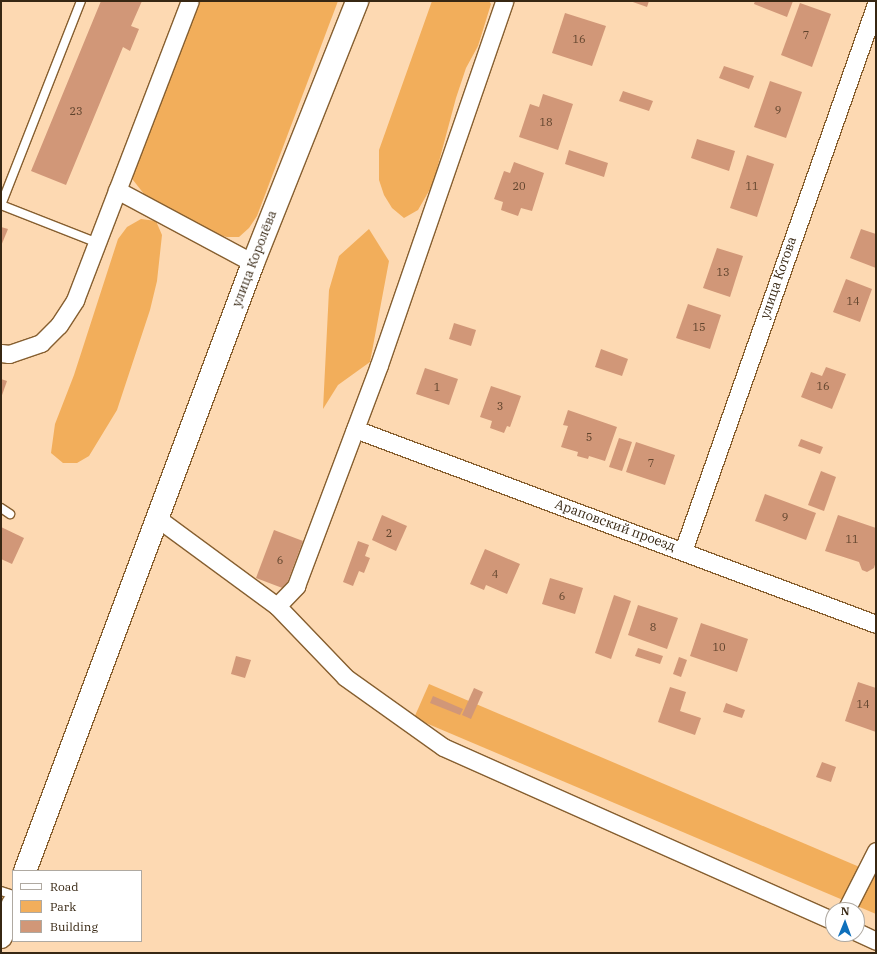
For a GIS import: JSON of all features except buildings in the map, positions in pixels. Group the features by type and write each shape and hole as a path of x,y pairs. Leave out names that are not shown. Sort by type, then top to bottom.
{"main road":[{"name":"улица Королёва","path":"26,870 253,263 357,1"},
{"path":"1,937 12,907"}],"street":[{"path":"1,353 9,354 41,343 59,325 75,300 190,1"},
{"path":"277,606 296,586 355,429 504,1"},
{"name":"улица Котова","path":"683,552 876,4"},
{"path":"117,190 253,263"},
{"name":"Араповский проезд","path":"355,429 876,624"},
{"path":"157,518 277,606 345,677 443,747 825,917"},
{"path":"850,902 876,851"},
{"path":"865,936 876,941"}],"lane":[{"path":"81,1 1,205 98,243"},
{"path":"1,508 10,514"},
{"path":"1,892 12,895"}],"green space":[{"path":"198,1 338,1 257,216 249,228 239,237 227,237 215,234 144,194 133,180 133,171"},
{"path":"432,1 489,1 491,4 478,46 466,68 456,98 433,184 418,210 404,218 392,208 384,195 379,180 379,150"},
{"path":"141,219 156,221 162,235 157,281 150,310 117,410 89,456 77,463 63,463 51,453 55,424 74,375 118,239 127,227"},
{"path":"369,229 389,261 370,362 338,385 323,409 329,290 339,256"},
{"path":"429,684 876,874 876,914 865,909 865,902 848,902 414,718"}]}
